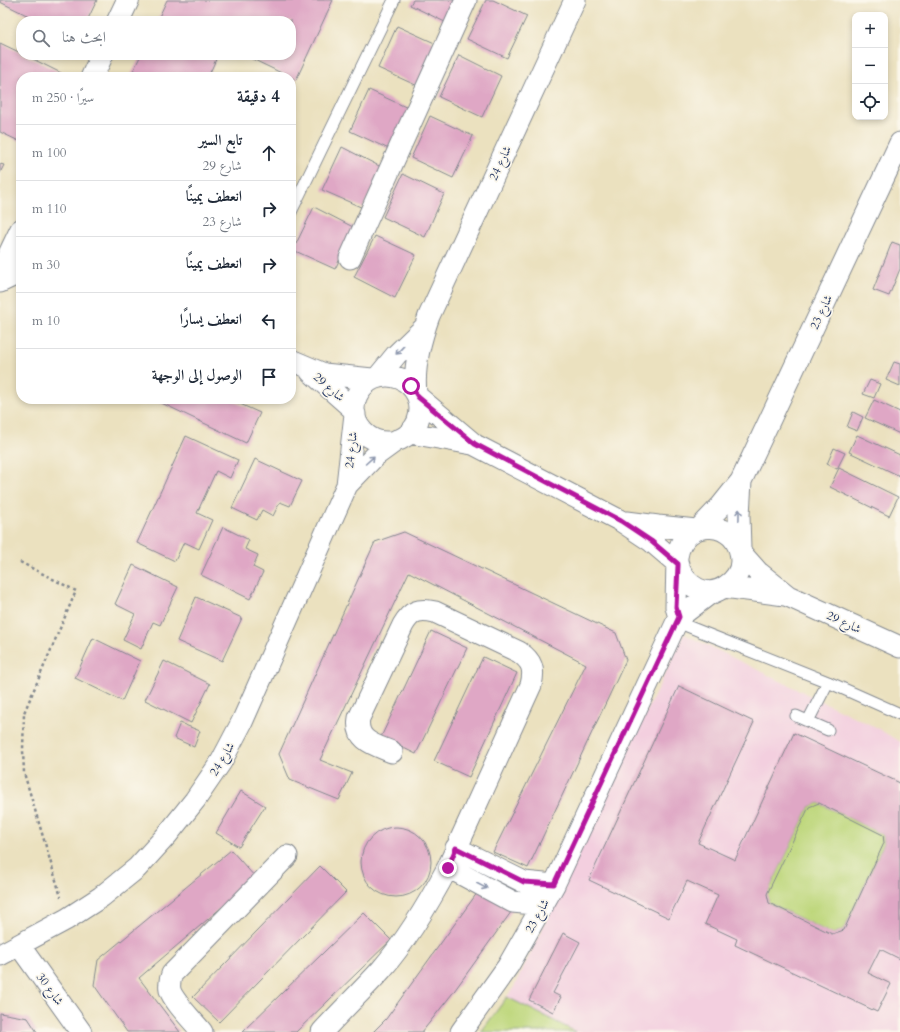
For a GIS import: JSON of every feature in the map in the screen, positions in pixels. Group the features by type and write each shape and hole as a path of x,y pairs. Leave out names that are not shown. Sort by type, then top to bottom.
{"street":[{"path":"120,16 128,0"},
{"path":"350,258 466,0"},
{"name":"شارع 24","path":"417,395 414,380 425,326 574,0"},
{"path":"94,72 100,60"},
{"name":"شارع 23","path":"697,529 721,506 741,481 900,143"},
{"path":"0,274 16,240"},
{"path":"0,282 16,274"},
{"name":"شارع 24","path":"375,378 425,326"},
{"name":"شارع 29","path":"297,363 324,374 375,378"},
{"name":"شارع 29","path":"297,363 354,412"},
{"path":"475,444 403,436 382,441 367,435 357,422 354,412 357,395 366,383 375,378 388,376 396,377 408,383 417,395 475,444 621,521 651,541 678,565 681,574 687,582 694,587 706,591 722,588 733,581 738,573 741,564 740,551 736,542 724,530 711,527 697,529 621,521"},
{"path":"403,436 415,427 419,416 420,406 417,395"},
{"name":"شارع 24","path":"0,955 67,919 101,897 136,868 167,835 195,800 221,762 242,722 347,485 354,412"},
{"name":"شارع 24","path":"347,485 375,456 403,436"},
{"name":"شارع 23","path":"740,551 739,515 741,481"},
{"path":"678,620 676,607 678,550 685,538 697,529"},
{"name":"شارع 29","path":"740,551 758,572 788,596 900,647"},
{"name":"شارع 23","path":"461,1032 508,966 543,905 678,620 708,595 722,588"},
{"name":"شارع 29","path":"722,588 788,596"},
{"path":"322,1032 381,969 401,944 418,920 448,868 531,685 534,676 532,666 527,657 434,612 425,610 416,612 408,617 359,718 358,725 359,732 363,738 392,752"},
{"path":"456,848 524,882 554,884"},
{"path":"202,1032 173,997 170,989 172,974 287,856"},
{"path":"448,868 513,902 543,905"},
{"name":"شارع 30","path":"19,945 81,1032"}],"lane":[{"path":"296,202 394,0"},
{"path":"678,620 828,682 900,714"},
{"path":"808,721 828,682"},
{"path":"796,716 828,730"}],"path":[{"path":"20,562 76,591 24,713 24,773 67,919"}],"shaded area":[{"path":"684,634 877,728 900,742 900,1032 481,1032 514,987"}],"green space":[{"path":"819,803 883,835 884,843 844,930 832,934 769,903 767,894 809,807"},
{"path":"507,997 576,1032 481,1032"}],"building":[{"path":"0,0 97,0 89,16 29,16 0,2"},
{"path":"167,0 333,0 296,80 296,72 279,72 254,60 296,60 296,16 159,16"},
{"path":"413,0 462,0 451,25 410,5"},
{"path":"486,0 493,0 527,16 507,58 467,39"},
{"path":"397,26 439,45 420,87 378,68"},
{"path":"0,43 16,51 16,60 35,60 59,72 16,72 16,140 0,132"},
{"path":"459,55 501,76 482,117 439,97"},
{"path":"138,60 216,60 210,72 132,72"},
{"path":"369,90 410,109 391,150 350,131"},
{"path":"430,116 473,136 453,178 411,158"},
{"path":"342,147 383,168 363,208 322,190"},
{"path":"0,164 4,165 0,173"},
{"path":"403,174 444,194 425,237 383,217"},
{"path":"314,207 355,228 335,269 296,251 296,244"},
{"path":"375,236 416,255 395,298 354,277"},
{"path":"892,242 900,245 900,269 889,296 873,290"},
{"path":"894,362 900,364 900,386 886,380"},
{"path":"870,380 880,384 874,398 863,394"},
{"path":"874,400 900,412 900,434 865,418"},
{"path":"164,404 240,404 260,413 246,443"},
{"path":"853,412 863,417 857,431 847,427"},
{"path":"857,435 900,455 900,476 849,452"},
{"path":"186,436 238,460 230,478 216,471 197,513 212,520 199,549 184,542 175,561 137,543"},
{"path":"834,448 845,453 837,469 827,464"},
{"path":"255,459 302,481 290,506 280,502 273,516 262,510 257,520 232,508"},
{"path":"839,468 898,497 889,516 830,487"},
{"path":"223,527 249,540 245,549 258,555 253,567 263,572 250,599 201,575"},
{"path":"404,532 616,633 626,660 528,868 493,852 586,664 409,572 320,760 352,773 339,800 290,780 279,754 375,542"},
{"path":"133,565 178,587 160,625 153,622 141,649 123,640 135,614 115,604"},
{"path":"196,597 242,618 222,661 177,641"},
{"path":"431,631 467,648 416,754 381,737"},
{"path":"93,638 140,661 122,701 75,678"},
{"path":"483,657 517,673 469,777 434,761"},
{"path":"164,661 210,684 191,723 145,700"},
{"path":"679,686 754,722 698,843 735,860 794,733 900,783 900,959 880,949 868,973 891,984 877,1012 735,945 737,939 705,924 718,895 687,881 669,918 589,880","holes":["819,803 883,835 884,843 844,930 832,934 769,903 767,894 809,807"]},
{"path":"180,723 200,731 194,747 174,738"},
{"path":"241,791 265,806 239,847 216,833"},
{"path":"396,827 415,833 425,843 431,862 425,881 415,891 396,897 377,891 367,881 361,862 367,843 377,833"},
{"path":"231,850 256,878 139,978 180,1032 127,1032 94,985 98,960"},
{"path":"320,866 346,892 219,1022 193,997"},
{"path":"480,889 514,908 452,994 422,1032 373,1032 386,1019"},
{"path":"364,913 391,940 296,1032 242,1032"},
{"path":"563,933 580,942 553,993 561,997 553,1012 529,1000"},
{"path":"0,1013 28,1018 37,1032 0,1032"}],"route":[{"path":"411,386 418,397 475,444 621,521 651,541 678,564 676,607 679,617 554,884 524,882 456,848 448,868"}]}
